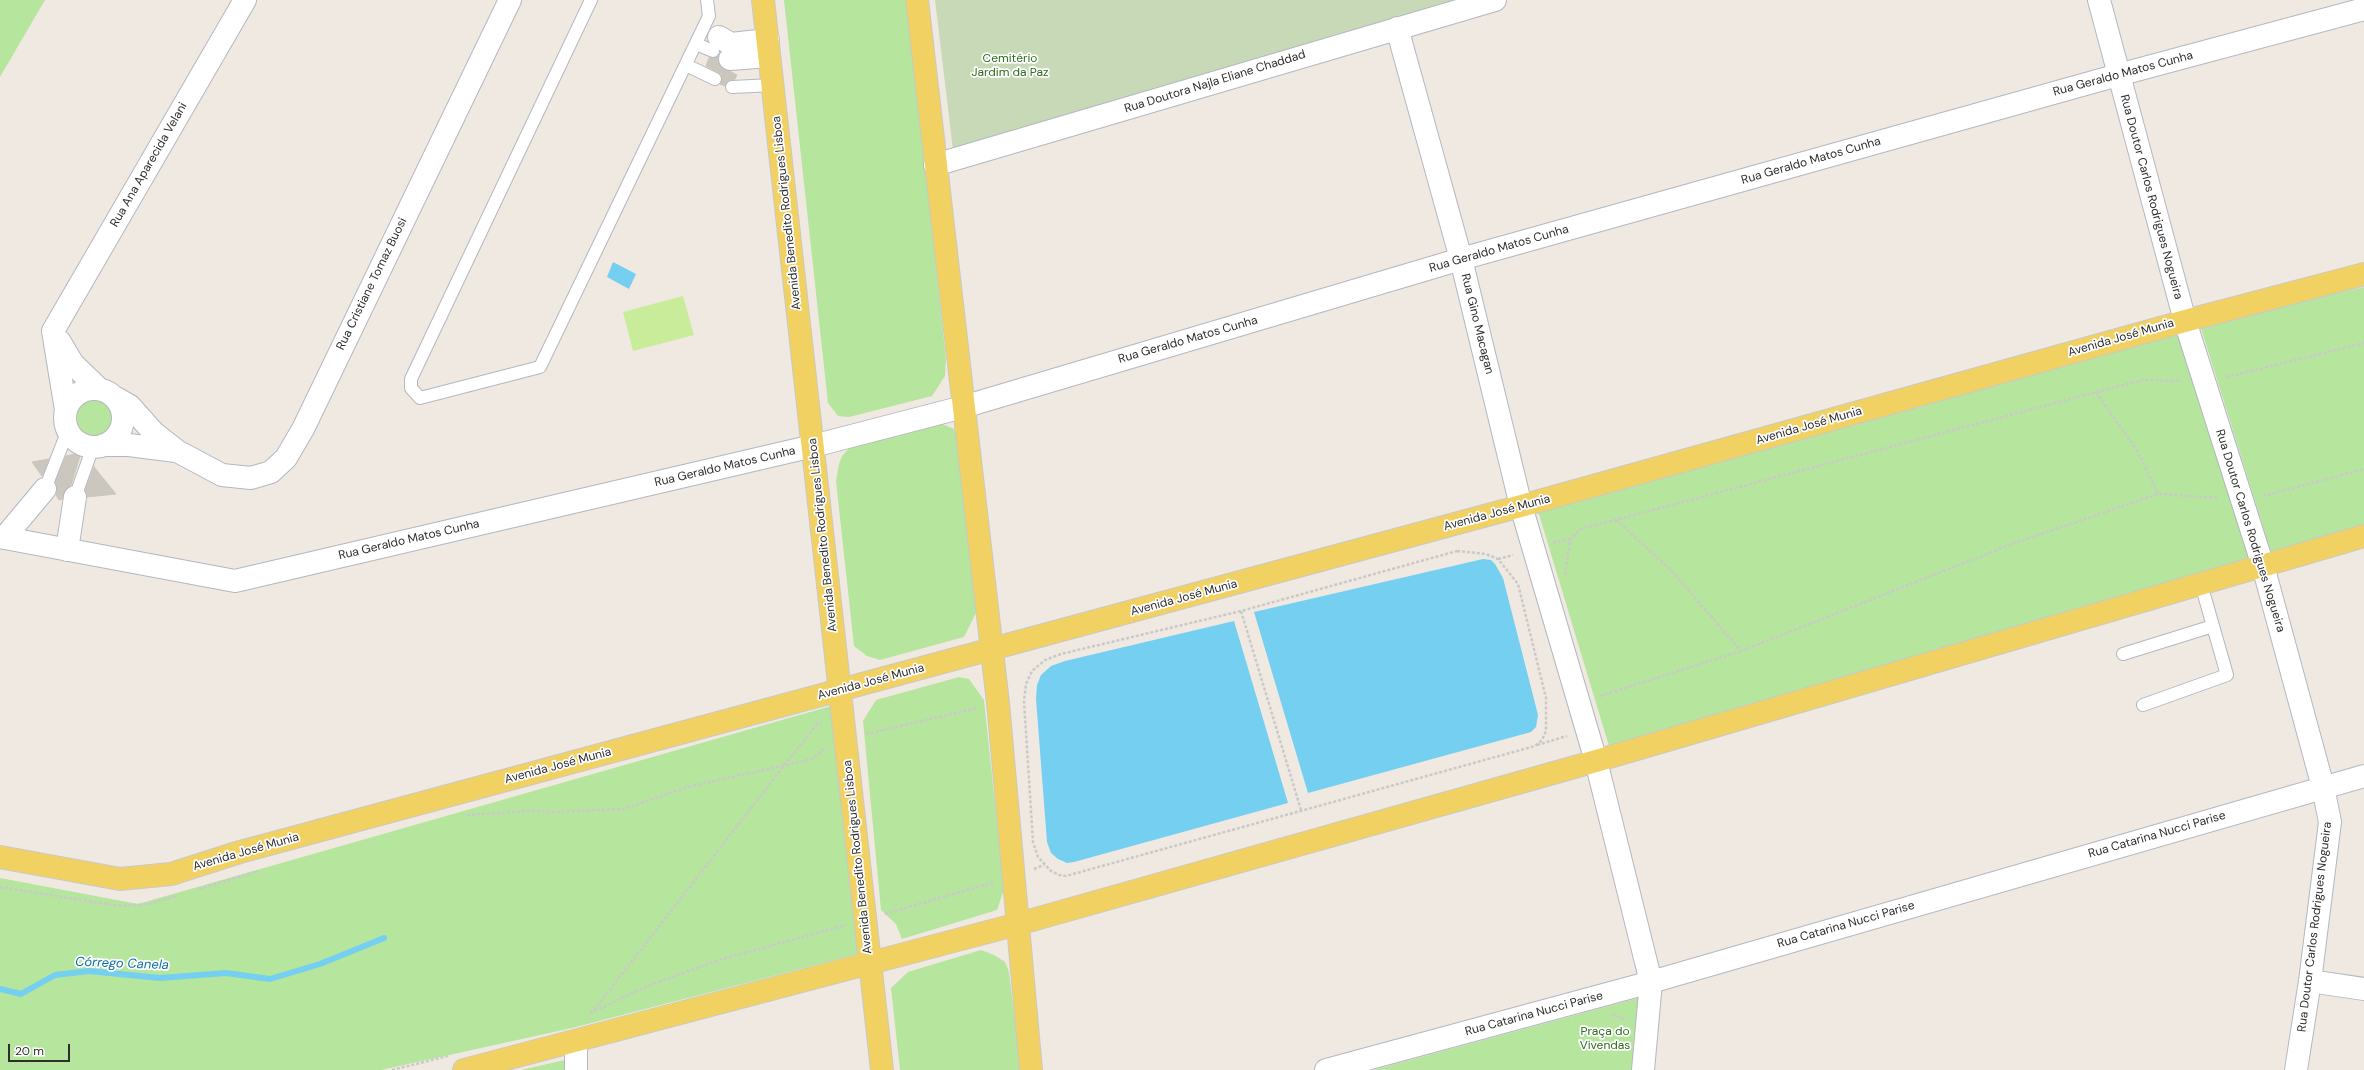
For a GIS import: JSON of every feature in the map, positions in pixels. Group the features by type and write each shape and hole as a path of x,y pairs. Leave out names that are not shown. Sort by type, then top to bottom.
{"main road":[{"name":"Avenida Benedito Rodrigues Lisboa","path":"763,0 882,1070"},
{"path":"917,0 998,703 1031,1070"},
{"name":"Avenida José Munia","path":"0,856 120,879 171,874 240,852 1521,506 2185,320 2364,274"},
{"path":"459,1062 576,1042 1018,924 1596,761 2364,536"}],"street":[{"name":"Rua Ana Aparecida Velani","path":"53,331 245,0"},
{"name":"Rua Cristiane Tomaz Buosi","path":"107,393 130,406 154,433 177,451 222,475 251,478 271,472 286,458 303,429 510,0"},
{"name":"Rua Doutora Najla Eliane Chaddad","path":"935,165 1495,0"},
{"name":"Rua Doutor Carlos Rodrigues Nogueira","path":"2099,0 2185,320 2263,566 2323,787 2330,822 2310,981 2296,1070"},
{"name":"Rua Geraldo Matos Cunha","path":"2,538 235,581 813,446 963,407 1461,259 2118,75 2364,9"},
{"name":"Rua Gino Macagan","path":"1397,28 1461,259 1521,506 1596,761 1651,982 1643,1070"},
{"path":"716,44 768,48"},
{"path":"53,331 73,364 122,408 122,425 114,440 98,446 83,445 74,439 67,420 53,331"},
{"path":"67,420 71,400 79,393 89,389 107,393"},
{"name":"Rua Cristiane Tomaz Buosi","path":"98,446 152,447 177,451"},
{"path":"2,538 43,492 63,503 73,504 67,550"},
{"name":"Rua Catarina Nucci Parise","path":"1326,1070 1651,982 2364,776"},
{"path":"2310,981 2364,989"},
{"path":"576,1042 576,1070"}],"lane":[{"path":"591,0 411,379 411,388 416,396 424,398 540,367 696,44"},
{"path":"707,0 709,16 716,44"},
{"path":"696,44 716,44"},
{"path":"696,44 716,44"},
{"path":"686,65 715,79"},
{"path":"732,87 773,85"},
{"path":"43,492 67,420"},
{"path":"73,504 98,446"},
{"path":"2143,705 2227,675 2201,584"},
{"path":"2123,654 2213,626"}],"path":[{"path":"1564,578 1570,539 1581,529 2142,380 2204,380 2222,378 2364,343"},
{"path":"2096,392 2138,452 2158,494"},
{"path":"2258,497 2364,469"},
{"path":"1593,698 1741,652 2012,544 2158,494 2225,498"},
{"path":"1616,520 1670,569 1741,652"},
{"path":"1456,551 1486,554 1498,559 1518,584 1546,698 1546,731 1542,740 1534,746 1066,876 1059,875 1044,865 1038,857 1033,842 1024,714 1026,684 1032,671 1045,660 1061,654 1241,611 1456,551"},
{"path":"1241,611 1301,810"},
{"path":"460,815 527,810 558,812 623,809 688,787 783,767 812,759 831,742 998,703 1006,694 1026,684"},
{"path":"592,1012 818,723 824,724"},
{"path":"586,1016 650,985 718,960 865,920 1013,877 1044,865"},
{"path":"192,892 266,869"},
{"path":"0,887 119,906 148,904 185,894"},
{"path":"1608,1016 1622,1018 1627,1024"},
{"path":"392,1070 459,1062"}],"green space":[{"path":"0,0 45,0 0,77"},
{"path":"784,0 907,0 946,359 945,376 932,396 849,417 838,416 828,403"},
{"name":"Cemitério Jardim da Paz","path":"935,0 1471,0 953,150"},
{"path":"2364,287 2364,525 2271,552 2200,325"},
{"path":"683,296 694,335 633,351 623,312"},
{"path":"2181,331 2253,558 1609,746 1538,511"},
{"path":"100,399 107,402 113,408 116,419 115,427 107,436 100,439 92,439 85,436 77,427 76,415 79,408 88,400"},
{"path":"935,421 954,429 959,440 977,611 964,637 880,660 867,656 854,646 836,481 839,464 842,456 855,442"},
{"path":"959,677 969,679 984,700 1004,889 997,910 902,939 896,924 881,910 863,721 876,700"},
{"path":"831,706 858,954 572,1028 381,1070 0,1070 0,878 138,904"},
{"path":"981,950 994,955 1005,962 1009,972 1021,1070 900,1070 891,988 908,972"},
{"name":"Praça do Vivendas","path":"1642,997 1632,1070 1373,1070"},
{"path":"565,1060 565,1070 521,1070"}],"water":[{"path":"613,262 636,274 629,289 607,277"},
{"path":"1483,559 1491,560 1503,578 1538,715 1536,727 1531,732 1308,793 1254,612"},
{"path":"1234,621 1288,803 1074,862 1067,863 1058,859 1051,853 1047,842 1036,699 1037,685 1041,675 1051,666 1065,661"}],"building":[{"path":"718,56 720,66 737,75 735,79 728,81 725,86 720,84 722,79 721,74 706,66 709,58"},
{"path":"81,453 71,485 65,490 62,499 59,500 56,495 57,491 55,483 66,456"},
{"path":"49,459 42,476 32,462"},
{"path":"94,467 116,494 87,497 85,491"}],"waterway":[{"name":"Córrego Canela","path":"0,989 21,994 55,975 89,971 160,978 226,973 270,979 320,964 384,938"}]}
